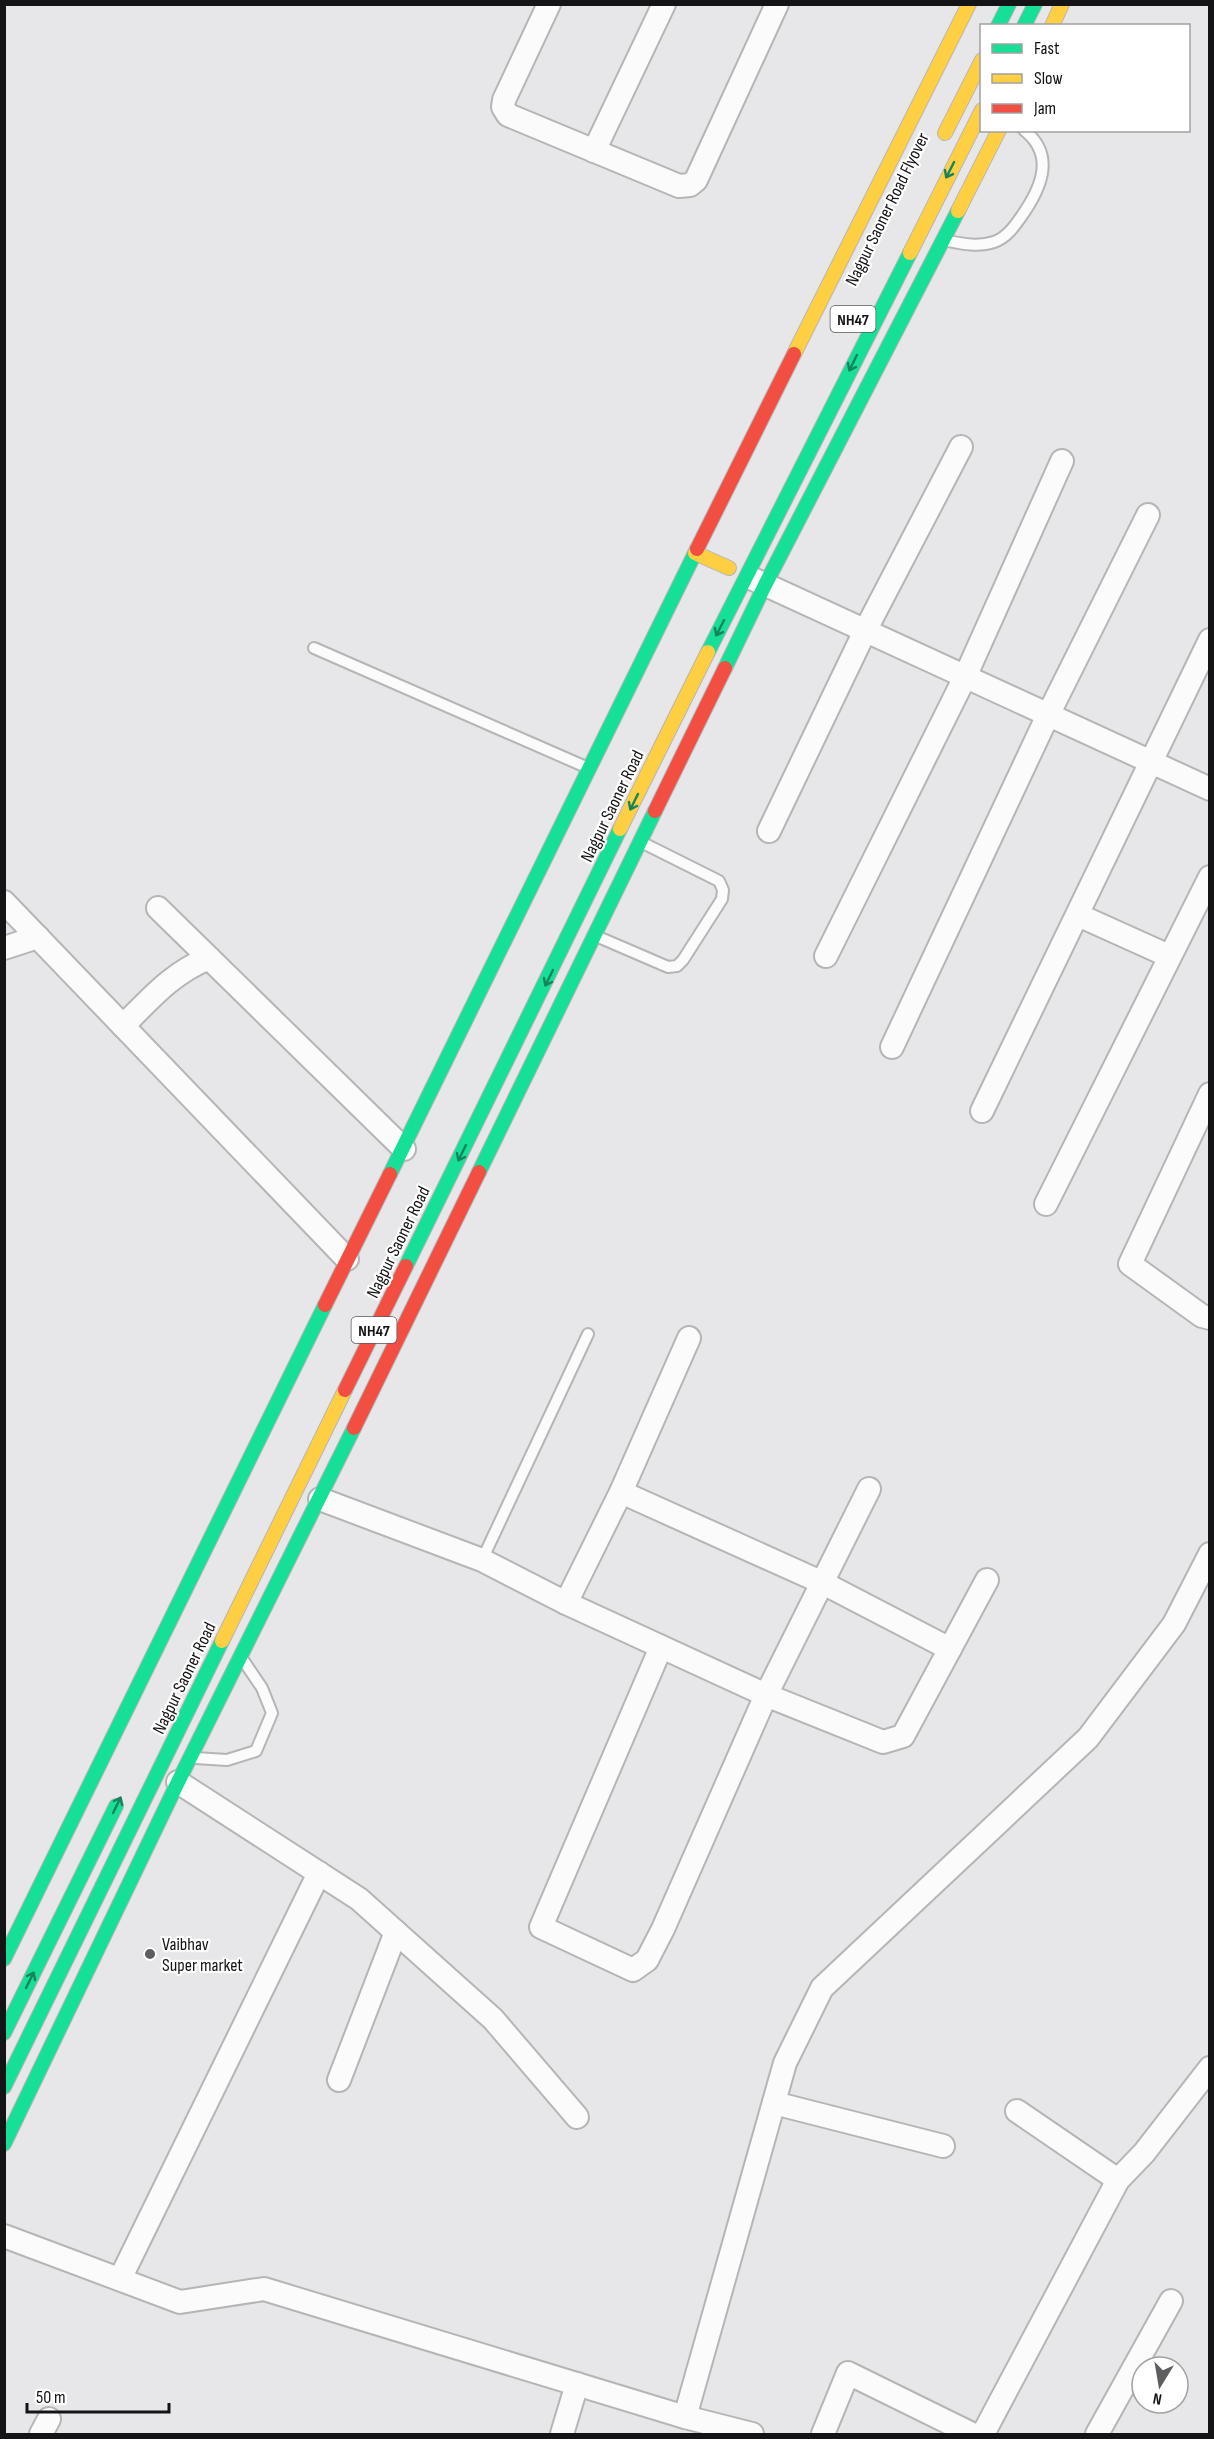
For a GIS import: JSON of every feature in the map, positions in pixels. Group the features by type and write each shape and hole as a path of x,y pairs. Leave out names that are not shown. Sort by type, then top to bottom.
{"main road":[{"path":"4,1959 9,1939 404,1149 695,553 969,4"},
{"path":"999,24 1009,4"},
{"path":"1025,24 1035,4"},
{"path":"1053,24 1062,4"},
{"name":"Nagpur Saoner Road Flyover","path":"937,150 980,62"},
{"name":"Nagpur Saoner Road Flyover","path":"740,573 765,540 980,112"},
{"path":"4,2144 178,1782 320,1499 596,936 640,842 740,573 944,241 998,132"},
{"path":"695,553 740,573"},
{"name":"Nagpur Saoner Road","path":"4,2087 666,735 740,573"},
{"path":"4,2033 124,1790"}],"street":[{"path":"549,4 503,107 507,116 679,186 690,185 696,180 777,4"},
{"path":"594,151 664,4"},
{"path":"769,831 865,631 961,447"},
{"path":"826,956 965,676 1062,460"},
{"path":"892,1047 1048,715 1148,515"},
{"path":"740,573 1209,789"},
{"path":"982,1112 1152,763 1209,640"},
{"path":"1046,1204 1209,877"},
{"path":"4,902 347,1259"},
{"path":"158,908 404,1149"},
{"path":"1078,915 1169,956"},
{"path":"4,948 38,937"},
{"path":"123,1026 171,979 188,967 209,958"},
{"path":"1208,1100 1130,1264 1202,1316 1209,1318"},
{"path":"566,1603 621,1492 689,1338"},
{"path":"661,1647 541,1927 633,1970 647,1960 663,1929 766,1695 869,1488"},
{"path":"621,1492 823,1582 950,1649"},
{"path":"320,1499 482,1560 566,1603 766,1695 883,1742 903,1736 987,1580"},
{"path":"685,2417 785,2062 822,1988 1088,1738 1174,1624 1209,1554"},
{"path":"178,1782 359,1899 493,2019 577,2117"},
{"path":"120,2279 319,1873"},
{"path":"339,2080 396,1932"},
{"path":"983,2434 1118,2180 1144,2154 1209,2068"},
{"path":"774,2103 943,2146"},
{"path":"1017,2111 1118,2180"},
{"path":"4,2236 180,2302 264,2289 685,2417 752,2434"},
{"path":"1097,2434 1171,2301"},
{"path":"823,2434 848,2373 972,2434"},
{"path":"562,2434 577,2384"}],"lane":[{"path":"944,241 974,245 996,242 1011,231 1035,196 1042,177 1043,161 1038,148 1026,132"},
{"path":"314,648 590,768"},
{"path":"596,936 668,967 676,966 683,960 722,899 723,890 719,881 640,842"},
{"path":"482,1560 588,1334"},
{"path":"190,1758 227,1760 256,1751 272,1713 262,1688 241,1657"}],"traffic: fast":[{"path":"999,24 1009,4"},
{"path":"1025,24 1035,4"},
{"path":"725,668 765,585 958,211"},
{"path":"708,652 910,253"},
{"path":"390,1174 697,549"},
{"path":"479,1172 655,811"},
{"path":"406,1266 620,829"},
{"path":"4,1959 325,1305"},
{"path":"4,2144 178,1782 354,1428"},
{"path":"4,2087 222,1641"},
{"path":"4,2033 116,1806"}],"traffic: slow":[{"path":"794,354 969,4"},
{"path":"1053,24 1062,4"},
{"path":"945,133 980,64"},
{"path":"910,253 980,114"},
{"path":"958,211 998,132"},
{"path":"695,553 729,568"},
{"path":"620,829 708,652"},
{"path":"222,1641 345,1390"}],"traffic: jam":[{"path":"697,549 794,354"},
{"path":"655,811 725,668"},
{"path":"354,1428 479,1172"},
{"path":"325,1305 390,1174"},
{"path":"345,1390 406,1266"}],"place":[{"name":"Vaibhav Super market","path":"150,1954"}]}
